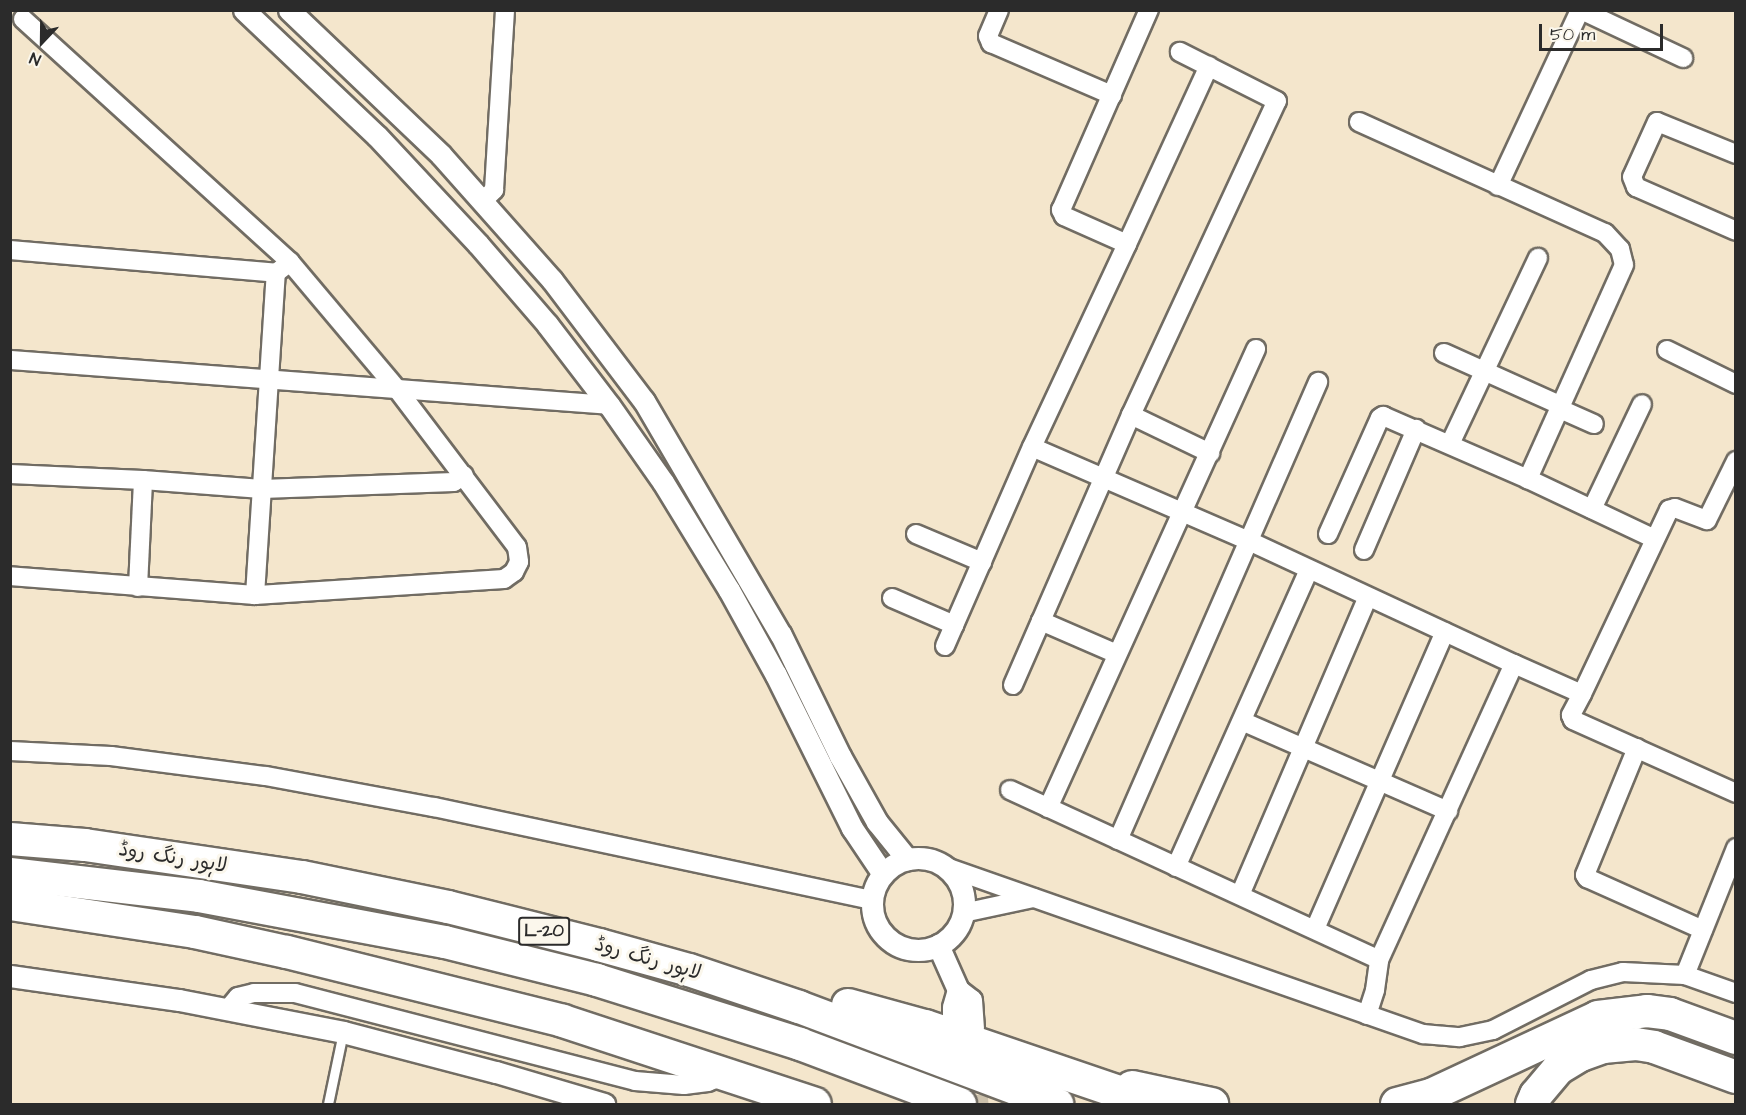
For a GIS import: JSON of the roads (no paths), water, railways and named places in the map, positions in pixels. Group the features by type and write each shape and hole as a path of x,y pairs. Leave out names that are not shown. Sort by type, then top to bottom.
{"highway":[{"name":"لاہور رنگ روڈ","path":"10,839 85,845 302,877 448,907 689,970 810,1011 1057,1104"},
{"name":"لاہور رنگ روڈ","path":"10,874 199,896 466,947 597,980 800,1044 960,1104"},
{"path":"10,904 195,932 287,952 563,1021 815,1104"},
{"path":"689,970 774,985 915,1023 1154,1104"},
{"path":"1397,1104 1431,1095 1598,1017 1647,1011 1670,1014 1736,1038"},
{"path":"1532,1104 1536,1095 1559,1068 1581,1055 1604,1047 1636,1044 1654,1047 1736,1077"},
{"path":"1049,1070 1212,1104"}],"street":[{"path":"244,10 377,136 478,243 547,324 609,405 663,482 729,590 776,675 852,828 883,874"},
{"path":"289,10 441,155 483,201 552,280 644,401 781,635 840,756 877,822 907,859"},
{"path":"483,201 494,190 505,10"},
{"path":"999,10 988,36 991,43 1112,95"},
{"path":"1126,244 1064,216 1061,210 1149,10"},
{"path":"1498,186 1581,10 1683,58"},
{"path":"10,576 255,595 504,579 514,572 519,562 517,547 397,388 283,267 23,19"},
{"path":"1013,685 1131,415 1277,101 1180,52"},
{"path":"945,646 1032,447 1209,66"},
{"path":"377,136 398,114"},
{"path":"1359,122 1605,233 1620,249 1624,265 1528,479"},
{"path":"1736,154 1656,122 1632,177 1636,187 1736,231"},
{"path":"10,250 283,267"},
{"path":"1450,444 1538,258"},
{"path":"255,595 270,381 283,267"},
{"path":"1048,808 1117,654 1184,513 1256,350"},
{"path":"1667,350 1736,384"},
{"path":"1444,353 1485,370 1594,424"},
{"path":"10,360 609,405"},
{"path":"1118,840 1318,382"},
{"path":"1592,509 1642,404"},
{"path":"1131,415 1210,453"},
{"path":"1328,534 1381,416 1450,444 1655,538"},
{"path":"1364,550 1416,429"},
{"path":"1032,447 1104,476 1582,694"},
{"path":"1736,461 1707,520 1672,508 1655,538 1571,718 1736,793"},
{"path":"10,474 142,480 262,489 454,482 464,475"},
{"path":"138,587 142,480"},
{"path":"916,534 982,562"},
{"path":"1176,867 1309,570"},
{"path":"1240,895 1368,597"},
{"path":"892,598 954,625"},
{"path":"1041,621 1117,654"},
{"path":"1315,929 1445,632"},
{"path":"1367,1015 1375,990 1379,960 1514,664"},
{"path":"1242,721 1448,812"},
{"path":"1637,748 1585,875 1587,878 1703,930"},
{"path":"10,751 111,756 266,776 434,807 872,900"},
{"path":"1010,790 1379,960"},
{"path":"1685,975 1736,848"},
{"path":"943,866 960,886 963,913 954,932 938,945 914,950 900,946 878,928 873,915 872,900 883,874 894,865 907,859 921,858 1423,1034 1460,1037 1493,1030 1591,980 1623,972 1685,975 1736,993"},
{"path":"963,913 1038,898"},
{"path":"938,945 958,990 971,1000 973,1028"},
{"path":"10,976 179,1000 343,1032 495,1072 604,1104"},
{"path":"952,1024 953,1007 958,990"},
{"path":"227,1010 238,998 254,993 295,993 635,1081 684,1085 708,1082 728,1074"}],"lane":[{"path":"328,1104 343,1032"}],"tunnel":[{"path":"975,1064 978,1104"}]}
